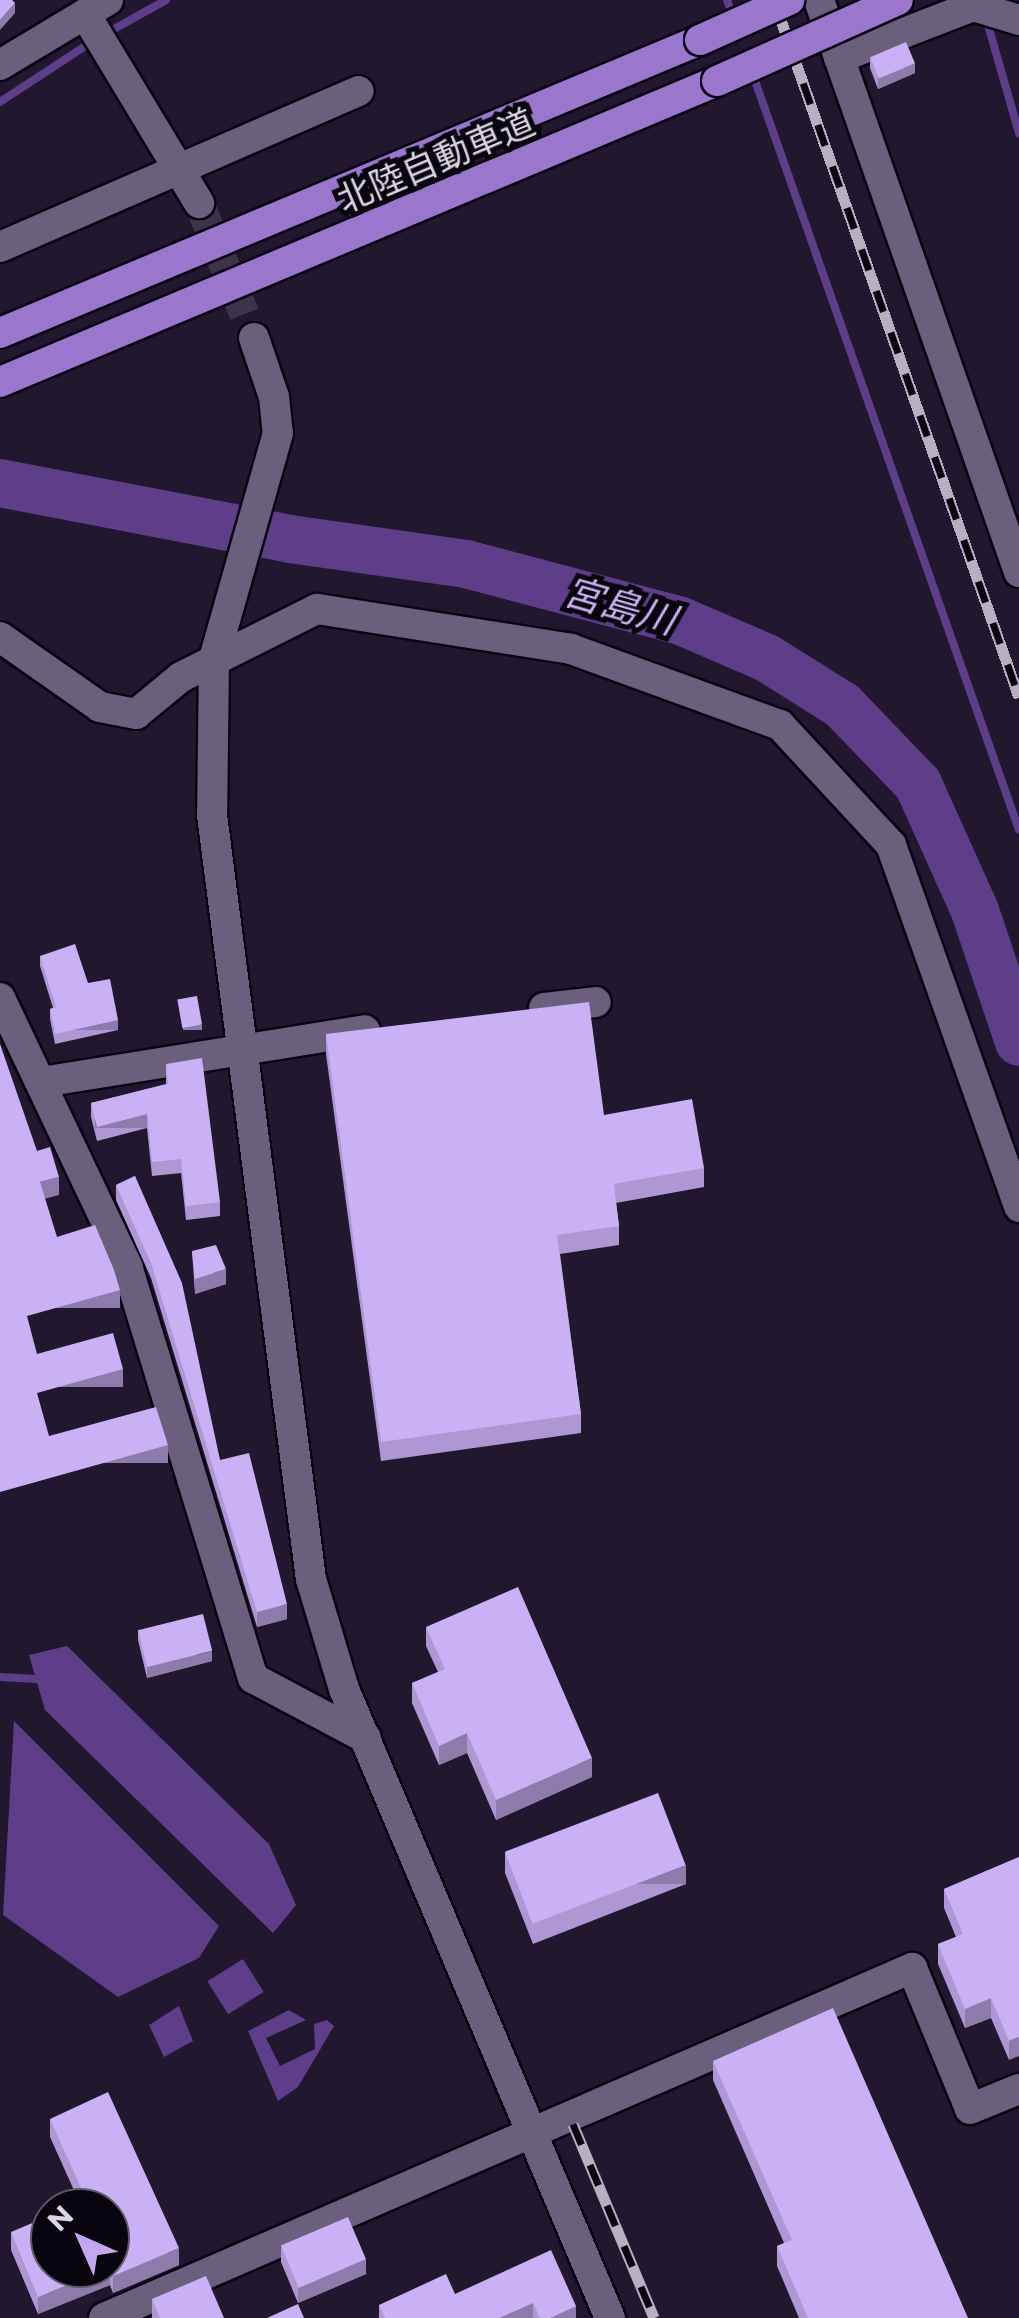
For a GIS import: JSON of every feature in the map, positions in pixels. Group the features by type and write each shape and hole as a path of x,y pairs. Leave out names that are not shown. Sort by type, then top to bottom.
{"highway":[{"name":"北陸自動車道","path":"0,333 789,0"},
{"name":"北陸自動車道","path":"0,382 717,81 898,0"}],"street":[{"path":"819,0 1019,572"},
{"path":"840,58 974,6 1019,20"},
{"path":"0,65 96,7 105,38 174,169 199,203"},
{"path":"0,247 358,91"},
{"path":"254,338 274,397 278,433 267,490 214,659 212,815 311,1579 344,1690 610,2318"},
{"path":"0,637 100,706 136,714 214,659 318,610 572,649 780,724 891,844 1019,1207"},
{"path":"0,998 127,1266 253,1678 366,1738"},
{"path":"517,1011 596,1002"},
{"path":"42,1082 240,1046 398,1026"},
{"path":"104,2318 912,1968 970,2109 1019,2089"}],"shaded area":[{"path":"67,1646 269,1844 296,1905 273,1933 45,1710 29,1655"},
{"path":"14,1721 219,1926 199,1958 118,1997 3,1915"},
{"path":"243,1959 264,1992 228,2014 207,1981"},
{"path":"179,2006 193,2041 164,2057 149,2025"},
{"path":"289,2010 306,2020 266,2038 280,2066 315,2049 314,2024 327,2020 334,2026 298,2087 278,2101 248,2031"}],"building":[{"path":"0,0 15,3 0,20"},
{"path":"906,42 915,63 879,78 870,57"},
{"path":"75,944 88,983 110,979 118,1020 55,1034 50,1009 56,1007 40,956"},
{"path":"197,996 202,1025 182,1028 177,999"},
{"path":"589,1002 604,1115 692,1099 704,1168 614,1184 619,1226 557,1235 581,1414 381,1442 326,1034"},
{"path":"0,1044 37,1151 50,1147 59,1177 40,1182 57,1237 95,1225 120,1290 27,1316 37,1354 113,1333 123,1369 37,1393 49,1436 156,1407 168,1445 0,1492"},
{"path":"202,1058 220,1202 186,1206 181,1159 152,1162 147,1114 97,1127 91,1103 168,1084 166,1064"},
{"path":"135,1176 182,1283 220,1460 249,1453 287,1604 257,1612 151,1263 116,1185"},
{"path":"216,1245 226,1269 195,1279 192,1251"},
{"path":"518,1587 592,1758 496,1800 467,1733 439,1746 412,1683 445,1669 426,1627"},
{"path":"203,1614 212,1651 147,1667 138,1630"},
{"path":"658,1793 686,1865 532,1924 505,1852"},
{"path":"1019,1857 1019,2037 1009,2041 991,1998 965,2009 938,1944 963,1934 944,1889"},
{"path":"833,2008 968,2318 808,2318 777,2246 792,2240 713,2061"},
{"path":"108,2092 179,2248 130,2269 130,2188 81,2188 50,2119"},
{"path":"348,2217 366,2259 299,2288 281,2246"},
{"path":"30,2224 30,2278 11,2232"},
{"path":"551,2250 576,2306 550,2318 540,2318 533,2303 499,2318 385,2318 379,2305 446,2274 455,2294"},
{"path":"206,2276 224,2318 160,2318 152,2299"},
{"path":"34,2288 59,2288 38,2297"},
{"path":"298,2304 304,2318 267,2318"}],"waterway":[{"path":"105,34 166,0"},
{"path":"727,0 734,19"},
{"path":"986,18 1019,133"},
{"path":"0,102 93,41"},
{"path":"753,75 1019,830"},
{"name":"宮島川","path":"0,483 290,539 466,564 681,621 767,658 842,705 918,784 975,911 1019,1042"},
{"path":"0,1677 36,1679"}],"tunnel":[{"path":"199,203 254,338"}],"railway":[{"path":"774,0 1019,697"},
{"path":"573,2124 654,2318"}]}
